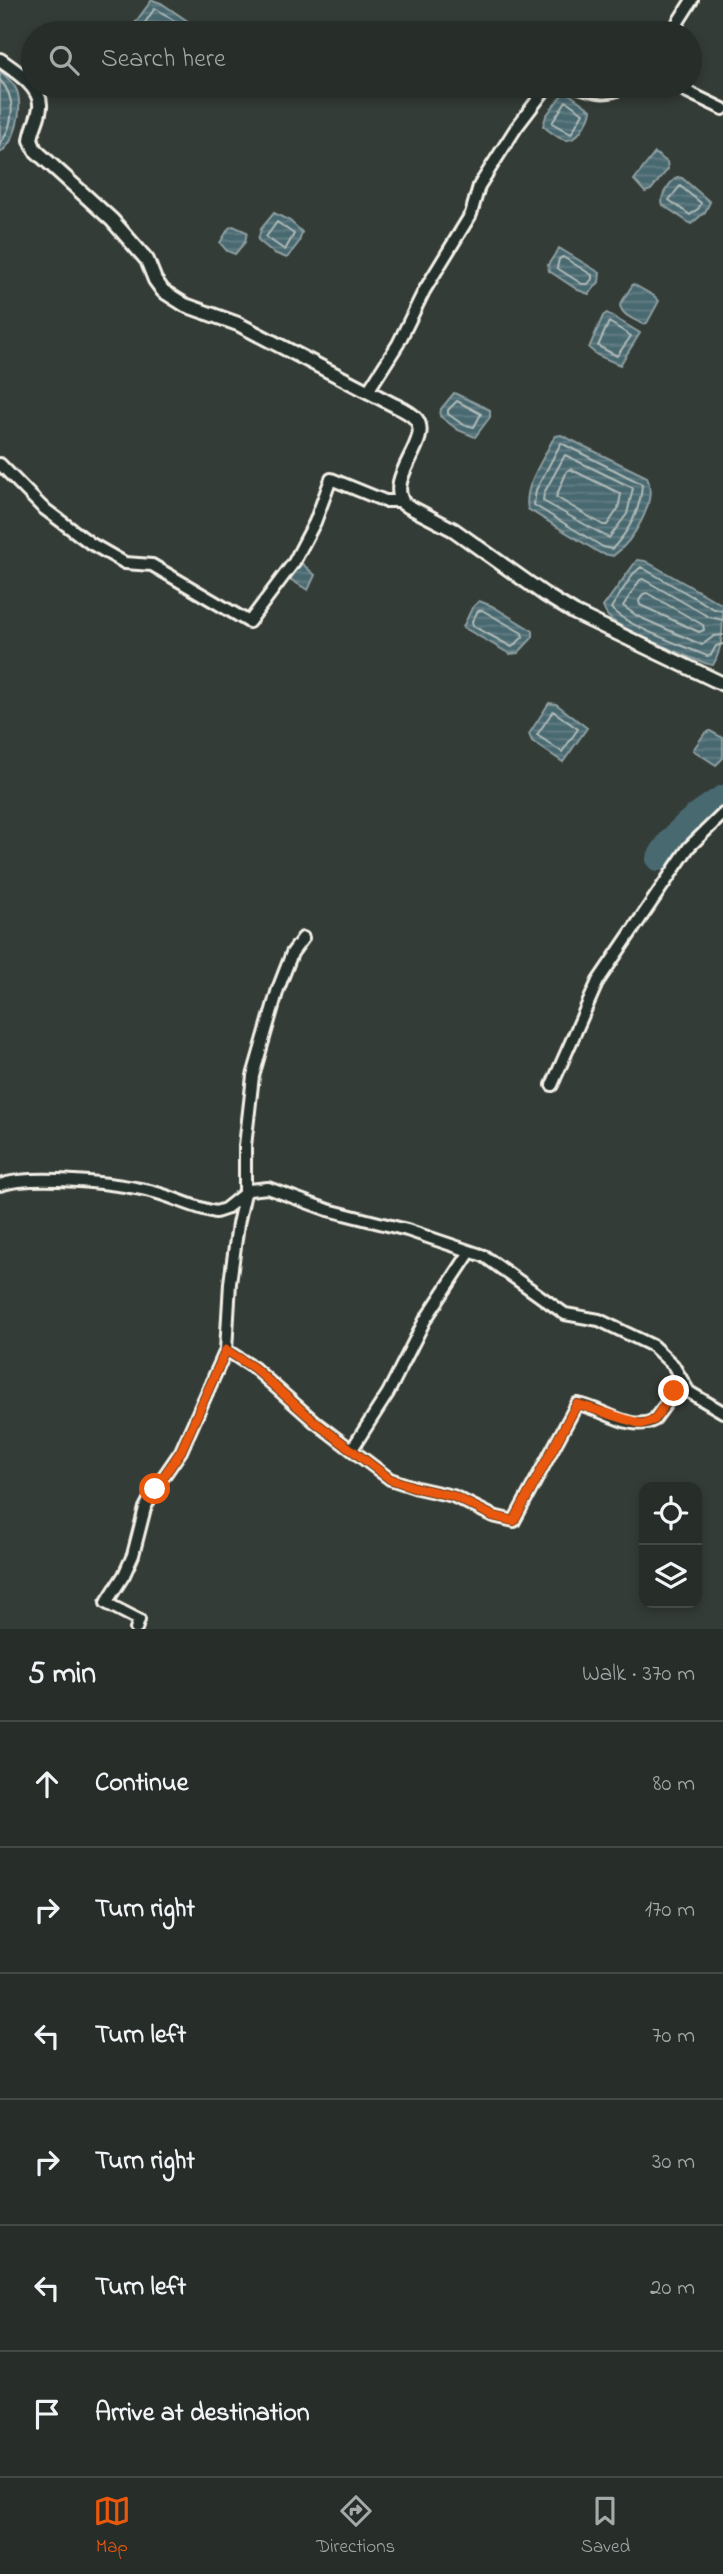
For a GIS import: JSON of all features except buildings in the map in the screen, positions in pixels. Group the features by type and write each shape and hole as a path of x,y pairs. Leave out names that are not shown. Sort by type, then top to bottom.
{"street":[{"path":"679,21 692,0"},
{"path":"0,60 21,77"},
{"path":"38,98 40,110 31,145 112,220 146,260 163,291 185,305 230,320 368,391 416,419 420,429 403,472 401,501"},
{"path":"368,391 398,344 424,291 471,215 479,186 539,98"},
{"path":"700,98 723,109"},
{"path":"0,464 34,500 90,544 125,563 152,565 249,621 294,562 315,522 331,479 385,501 401,501 454,530 568,610 723,684"},
{"path":"552,1085 598,981 689,847 723,814"},
{"path":"136,1629 139,1620 106,1603 133,1555 145,1508 181,1451 226,1350 230,1283 245,1193 245,1146 253,1076 278,989 292,953 303,938"},
{"path":"0,1185 40,1181 96,1182 148,1190 216,1212 259,1187 328,1210 407,1230 484,1256 565,1314 599,1321 653,1346 673,1365 689,1392 723,1412"},
{"path":"352,1449 388,1393 425,1320 471,1252"},
{"path":"226,1350 254,1368 315,1422 390,1479 453,1496 493,1516 514,1521 577,1404 630,1422 648,1423 662,1410 682,1382"}],"water":[{"path":"152,0 188,21 136,21"},
{"path":"0,71 17,91 19,110 14,134 0,153"},
{"path":"560,98 575,98 591,110 579,133 570,140 560,138 543,126 546,116"},
{"path":"655,153 667,162 668,169 651,190 645,192 634,180"},
{"path":"677,177 682,178 710,202 705,212 691,224 663,205 664,193"},
{"path":"274,213 290,221 302,232 299,242 287,258 274,253 258,240 261,229"},
{"path":"233,226 247,232 245,242 235,254 227,251 220,243"},
{"path":"559,248 600,273 599,282 589,294 549,271 548,265"},
{"path":"633,284 659,301 647,323 632,319 621,309 620,305"},
{"path":"607,313 640,333 620,365 597,355 589,348 603,316"},
{"path":"454,393 490,410 490,417 475,437 458,430 440,416 441,409"},
{"path":"561,435 647,477 649,498 642,520 628,541 613,556 600,553 528,509 528,492 535,474 552,441"},
{"path":"637,560 645,561 723,605 721,644 713,665 645,638 607,616 603,607"},
{"path":"299,561 315,575 308,590 288,578"},
{"path":"479,601 533,631 533,637 518,653 510,654 463,627 472,608"},
{"path":"549,703 556,704 587,728 563,762 532,741 529,734"},
{"path":"710,731 723,738 723,758 716,765 693,750 705,733"}],"waterway":[{"path":"658,859 686,824 723,797"}],"route":[{"path":"155,1489 181,1451 226,1350 272,1382 315,1422 390,1479 453,1496 493,1516 514,1521 577,1404 641,1424 654,1420 674,1391"}]}
